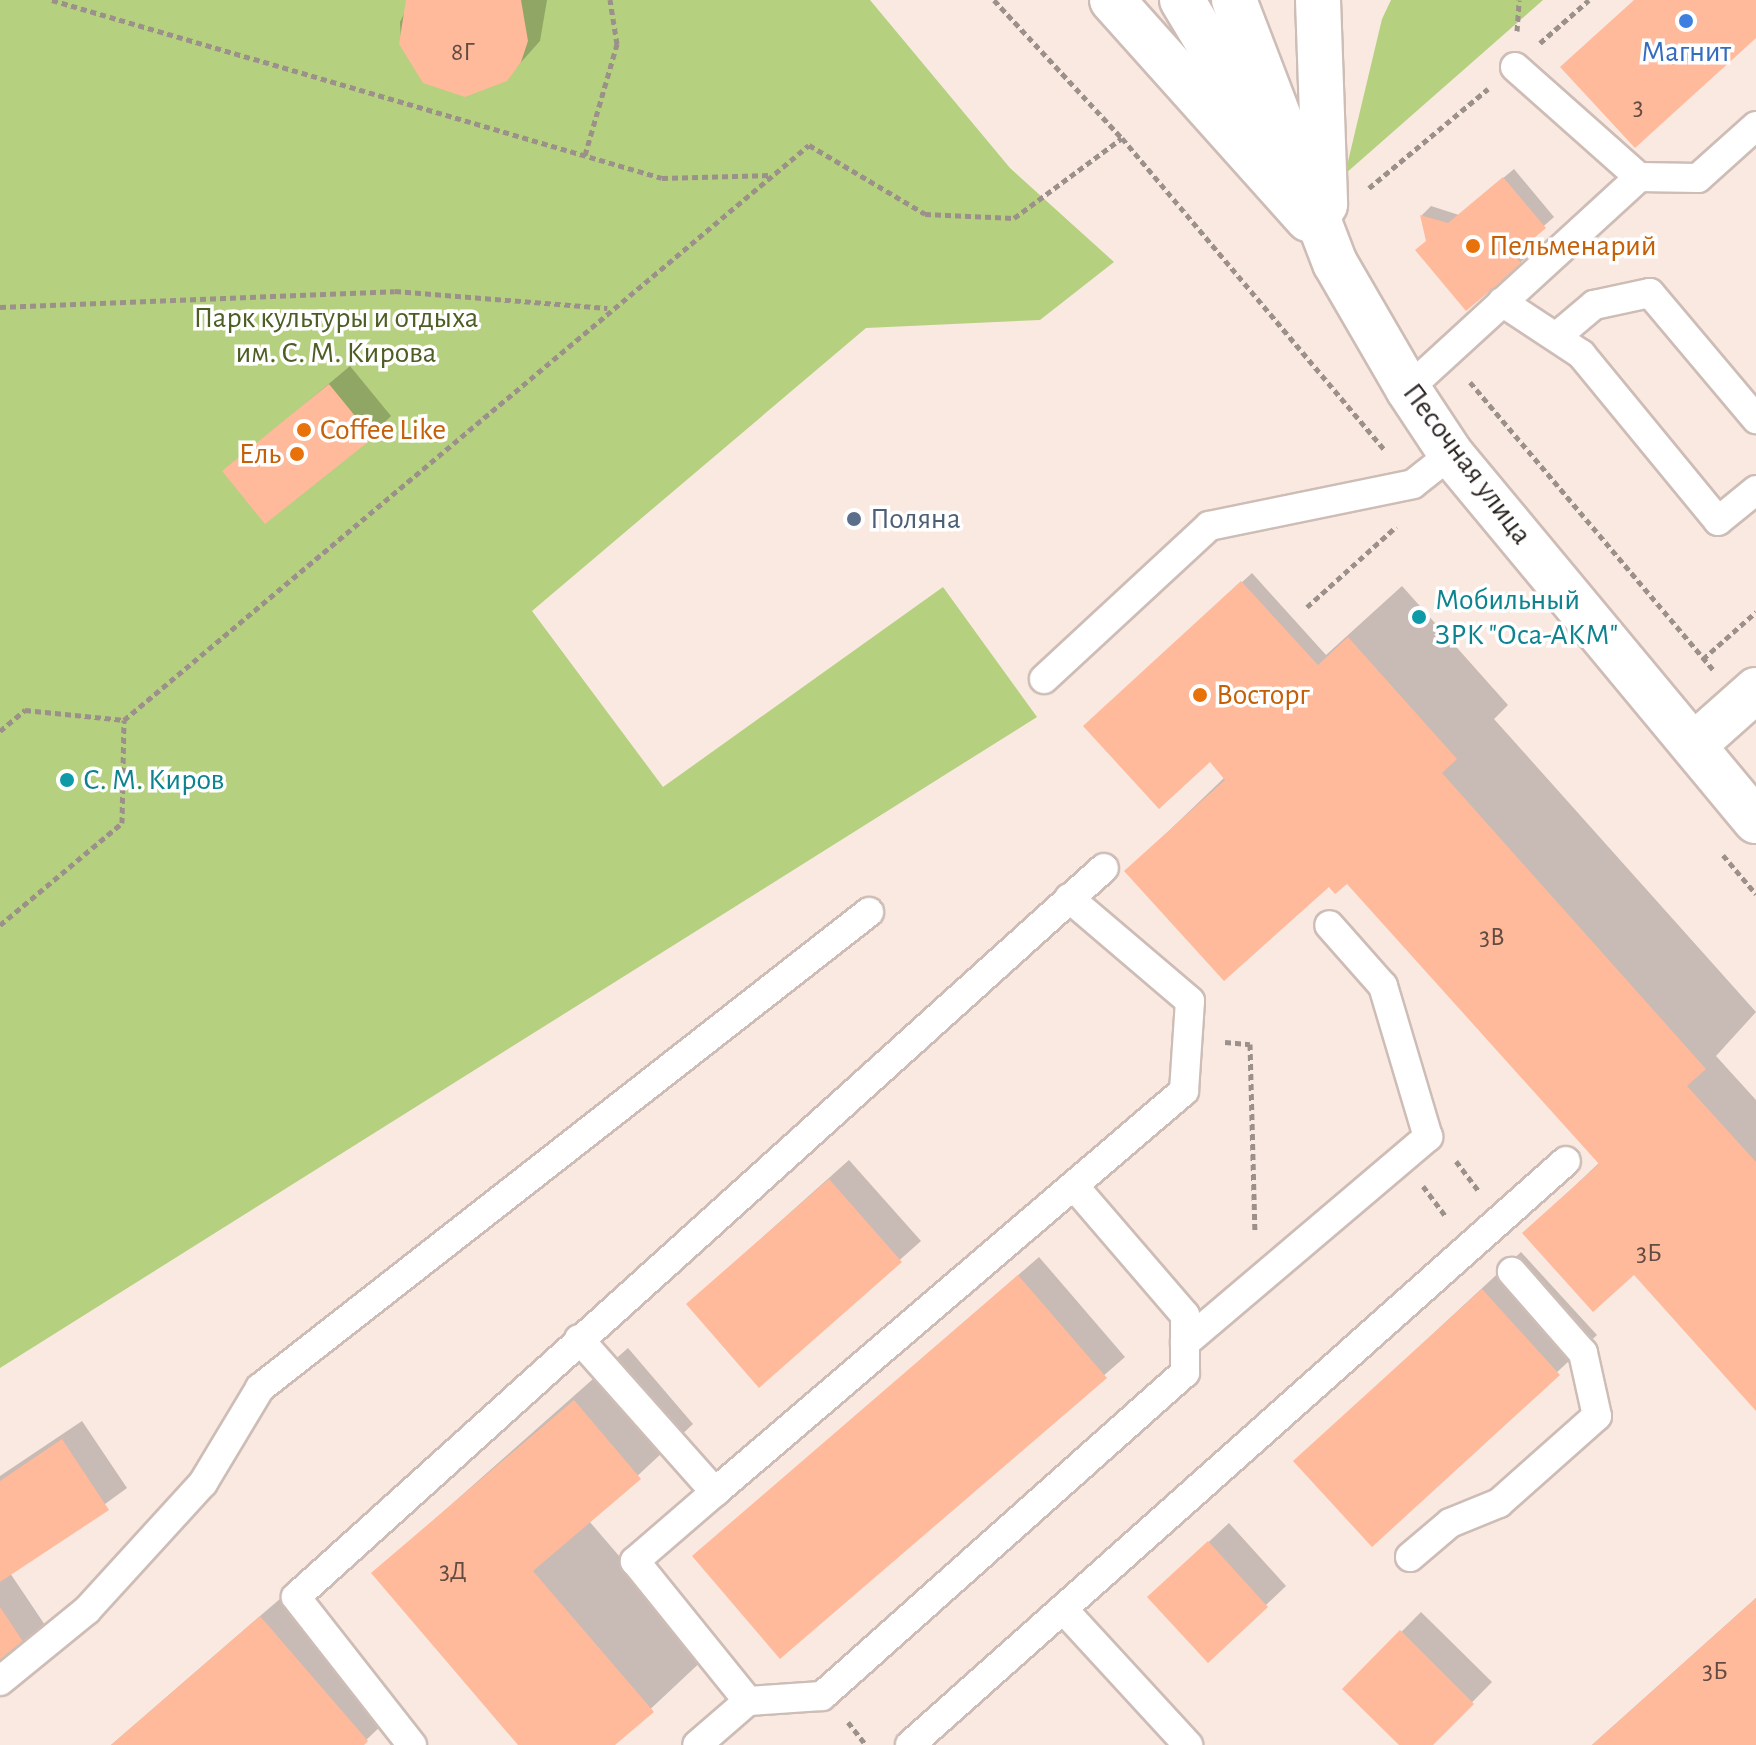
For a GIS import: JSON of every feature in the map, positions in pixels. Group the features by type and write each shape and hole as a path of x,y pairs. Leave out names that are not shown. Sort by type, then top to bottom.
{"street":[{"name":"Песочная улица","path":"1112,0 1326,239"},
{"name":"Песочная улица","path":"1182,0 1326,239 1408,389 1451,454 1756,821"},
{"name":"Песочная улица","path":"1234,0 1326,239"},
{"name":"Песочная улица","path":"1318,0 1326,239"},
{"path":"1694,745 1749,696"}],"lane":[{"path":"1515,67 1639,177 1698,178 1756,126"},
{"path":"1408,389 1444,350 1502,302 1639,177"},
{"path":"1556,337 1594,305 1650,293 1756,419"},
{"path":"1502,302 1581,354 1718,521 1756,490"},
{"path":"1044,679 1209,526 1413,484 1451,454"},
{"path":"412,1745 296,1597 1104,868"},
{"path":"748,1701 635,1561 1184,1091 1190,1040 1190,1001 1069,898"},
{"path":"0,1681 87,1610 203,1483 260,1388 869,912"},
{"path":"1185,1343 1428,1137 1383,986 1329,925"},
{"path":"910,1745 1566,1161"},
{"path":"697,1745 748,1701 825,1693 1185,1373 1185,1315 1074,1186"},
{"path":"1410,1557 1450,1523 1499,1503 1597,1416 1583,1353 1512,1272"},
{"path":"579,1339 715,1492"},
{"path":"1063,1609 1188,1745"}],"path":[{"path":"52,0 662,178 771,175"},
{"path":"585,155 617,44 610,0"},
{"path":"994,0 1122,138 1248,291"},
{"path":"1369,204 1367,190 1515,67 1589,0"},
{"path":"0,731 25,710 124,720 608,308 809,145 925,214 1014,218 1122,138"},
{"path":"0,307 395,291 608,308"},
{"path":"1444,350 1703,659 1749,696"},
{"path":"1307,607 1405,519"},
{"path":"1703,659 1756,612"},
{"path":"0,925 122,823 124,720"},
{"path":"1190,1040 1250,1044 1257,1282"},
{"path":"1454,1157 1490,1206"},
{"path":"1420,1182 1452,1225"}],"green space":[{"name":"Парк культуры и отдыха им. С. М. Кирова","path":"0,0 870,0 1010,168 1114,262 1040,320 866,328 532,611 663,787 943,587 1037,717 0,1368"},
{"path":"1391,0 1543,0 1345,174 1382,19"}],"building":[{"path":"406,0 521,0 528,41 521,62 507,81 465,97 423,83 399,44"},
{"path":"1634,0 1756,0 1756,38 1635,148 1560,67"},
{"name":"Пельменарий","path":"1503,177 1546,228 1514,255 1522,264 1466,311 1415,250 1426,241 1420,215 1448,223"},
{"name":"Ель","path":"329,384 373,438 265,524 222,471"},
{"path":"1241,581 1318,665 1348,637 1457,759 1442,773 1706,1069 1687,1086 1756,1162 1756,1411 1634,1275 1593,1312 1522,1233 1599,1164 1347,884 1335,894 1329,887 1224,981 1124,871 1225,780 1210,762 1159,809 1083,726"},
{"path":"829,1179 902,1262 759,1388 686,1304"},
{"path":"1018,1275 1107,1378 780,1659 692,1556"},
{"path":"1482,1289 1560,1375 1372,1547 1293,1461"},
{"path":"574,1400 641,1479 533,1571 654,1712 615,1745 518,1745 371,1573"},
{"path":"62,1439 109,1510 0,1582 0,1481"},
{"path":"1208,1541 1268,1607 1208,1663 1147,1597"},
{"path":"1756,1598 1756,1745 1592,1745"},
{"path":"0,1607 28,1649 0,1668"},
{"path":"260,1616 368,1741 364,1745 111,1745"},
{"path":"1400,1630 1474,1704 1433,1745 1399,1745 1342,1689"}],"place":[{"name":"Магнит","path":"1686,21"},
{"name":"Пельменарий","path":"1473,246"},
{"name":"Coffee Like","path":"304,430"},
{"name":"Ель","path":"297,454"},
{"name":"Поляна","path":"854,519"},
{"name":"Мобильный ЗРК \"Оса-АКМ\"","path":"1419,617"},
{"name":"Восторг","path":"1200,695"},
{"name":"С. М. Киров","path":"67,780"}]}
